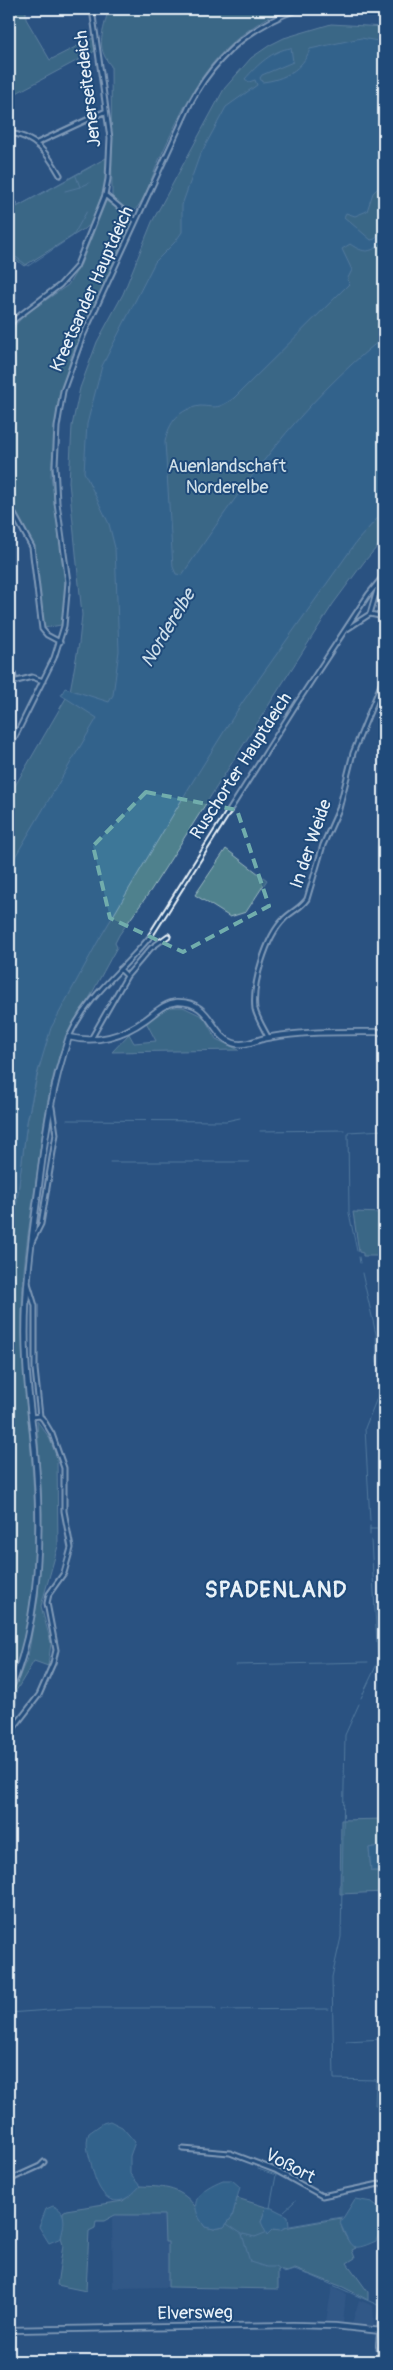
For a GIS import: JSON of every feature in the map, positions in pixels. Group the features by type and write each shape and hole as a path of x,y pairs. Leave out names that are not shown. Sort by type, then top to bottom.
{"street":[{"name":"Jenerseitedeich","path":"9,326 15,319 67,279 76,267 105,195 108,179 110,138 92,9"},
{"name":"Kreetsander Hauptdeich","path":"9,749 43,681 60,642 64,626 68,588 55,484 55,446 60,408 75,354 190,104 211,69 233,46 249,34 299,9"},
{"path":"37,143 106,111"},
{"path":"9,133 37,143 60,175"},
{"path":"9,193 14,204"},
{"path":"105,195 136,221"},
{"path":"9,505 25,531 32,547 42,629 47,635 60,642"},
{"name":"Ruschorter Hauptdeich","path":"69,1038 82,1012 149,938 219,825 345,630 384,575"},
{"path":"345,630 370,614 380,581"},
{"path":"370,614 384,617"},
{"path":"9,656 16,681"},
{"path":"9,683 32,677 43,681"},
{"name":"In der Weide","path":"268,1038 255,1010 261,964 276,929 285,918 303,905 307,899 323,845 340,809 353,753 384,677"},
{"path":"90,1039 127,976 155,944 168,936"},
{"path":"120,969 127,976"},
{"path":"9,1693 26,1642 36,1567 38,1516 26,1357 27,1279 51,1102 69,1038 108,1038 125,1032 162,1007 177,1002 198,1007 207,1014 225,1038 238,1044 268,1038 336,1032 384,1032"},
{"path":"31,1242 42,1224 56,1134 51,1102"},
{"path":"9,1734 38,1696 53,1663 56,1650 47,1603 49,1594 64,1573 71,1548 64,1512 64,1468 52,1434 40,1416 35,1369 35,1306 27,1279"},
{"path":"31,1417 40,1416"},
{"name":"Voßort","path":"183,2149 230,2153 275,2170 322,2196 384,2183"},
{"path":"9,2180 40,2166 44,2162"},
{"path":"382,2361 379,2345 382,2331 384,2286"},
{"name":"Elversweg","path":"9,2330 293,2325 335,2326 382,2331"}],"highlighted area":[{"path":"146,792 237,810 269,906 183,952 110,918 93,846"}],"shaded area":[{"path":"161,2213 164,2216 165,2241 168,2242 168,2287 113,2288 112,2221 114,2216"},
{"path":"332,2287 346,2294 343,2323 326,2321"},
{"path":"359,2300 373,2306 374,2328 352,2324"}],"green space":[{"path":"9,9 26,9 26,19 50,60 93,38 95,51 9,97"},
{"path":"108,9 284,9 238,38 206,72 182,112 145,194 134,211 125,209 112,196 111,66 103,52 102,45"},
{"name":"Auenlandschaft Norderelbe","path":"331,24 384,27 384,539 364,562 333,604 151,890 119,935 115,943 117,947 90,997 70,1028 59,1056 50,1089 44,1123 24,1273 22,1333 35,1510 35,1554 31,1598 23,1642 9,1684 9,1645 11,1638 9,1637 9,1565 15,1492 9,1393 9,1262 27,1122 42,1054 9,1089 9,796 70,691 79,643 82,615 69,482 72,426 80,388 97,342 123,294 152,222 224,89 251,58 270,45 284,38"},
{"path":"108,157 107,179 92,224 24,266 9,254 9,211"},
{"path":"106,201 130,217 132,223 72,354 57,409 51,475 65,579 65,602 61,625 44,628 34,546 9,501 9,333 24,315 68,285 81,264"},
{"path":"226,849 267,880 246,912 230,917 195,895"},
{"path":"168,1007 183,1007 204,1017 216,1039 239,1050 112,1052 129,1034 134,1043 156,1041 146,1022"},
{"path":"353,1212 384,1213 384,1256 363,1256 363,1253 359,1252"},
{"path":"37,1421 49,1437 57,1458 58,1546 41,1606 51,1643 48,1666 34,1661 16,1691 16,1721 9,1729 9,1701 28,1656 38,1598 42,1514"},
{"path":"384,1819 384,1845 369,1848 371,1871 384,1871 384,1892 340,1894 341,1820"},
{"path":"140,2186 169,2189 182,2194 194,2205 205,2227 214,2229 224,2227 232,2217 237,2198 266,2207 261,2222 272,2230 341,2218 341,2226 345,2235 356,2248 352,2250 355,2258 347,2263 368,2292 368,2300 343,2287 295,2269 287,2272 278,2270 278,2289 168,2287 168,2242 165,2242 164,2215 115,2215 104,2221 96,2221 95,2228 89,2231 86,2291 57,2285 63,2245 61,2238 63,2212 123,2201"}],"water":[{"name":"Auenlandschaft Norderelbe","path":"361,38 384,42 384,182 373,193 367,211 355,216 346,213 344,217 371,240 375,239 383,230 382,201 384,195 384,242 367,251 350,244 342,249 352,270 347,280 350,283 234,398 220,406 200,406 186,410 172,423 165,442 173,567 176,574 182,575 250,479 299,418 354,362 384,337 384,511 357,541 242,703 193,781 97,943 51,1028 37,1075 27,1122 9,1262 9,867 97,718 61,695 65,688 109,702 113,695 119,651 115,548 109,524 84,472 87,424 102,366 155,262 182,232 182,205 199,157 226,107 257,85 255,80 249,82 245,79 266,59 284,49 291,48 293,62 262,75 260,78 262,82 278,79 298,68 310,49"},
{"path":"9,1393 15,1492 9,1565"},
{"path":"384,1845 384,1871 371,1871 369,1848"},
{"path":"110,2121 122,2127 135,2142 130,2156 130,2174 140,2186 122,2200 114,2201 102,2192 97,2184 87,2148 89,2133 103,2123"},
{"path":"223,2180 232,2180 240,2187 232,2217 224,2227 214,2229 205,2227 196,2211 198,2198 207,2188"},
{"path":"355,2199 372,2202 380,2208 378,2211 380,2231 376,2241 361,2247 352,2246 340,2223"},
{"path":"53,2206 61,2211 64,2223 61,2238 49,2243 39,2227 46,2209"},
{"path":"266,2207 288,2216 289,2226 280,2230 273,2229 267,2235 261,2222"}],"waterway":[{"path":"9,211 91,167"},
{"path":"65,191 80,187 76,176"},
{"path":"80,187 89,183"},
{"path":"9,252 28,266 73,236 87,211"},
{"path":"9,305 16,299 16,293"},
{"path":"67,1120 226,1121 240,1118"},
{"path":"260,1131 344,1130"},
{"path":"357,1251 349,1213 348,1132 384,1130"},
{"path":"110,1162 249,1162"},
{"path":"359,1257 360,1263"},
{"path":"362,1273 376,1334 377,1363"},
{"path":"370,1521 365,1428 379,1393 378,1369"},
{"path":"370,1526 370,1535"},
{"path":"370,1529 384,1529"},
{"path":"361,1698 378,1662 371,1540"},
{"path":"236,1665 368,1662"},
{"path":"359,1704 345,1735 341,1937 332,1977 334,2079 376,2080 375,2105 384,2105"},
{"path":"9,2013 76,2008 213,2008 216,2010"},
{"path":"222,2010 328,2009"},
{"path":"346,2041 384,2039"},
{"path":"258,2169 276,2175 270,2208"},
{"path":"283,2212 295,2201"},
{"path":"290,2226 342,2217"},
{"path":"227,2224 242,2234 250,2262 266,2267 276,2267 284,2273 294,2270 310,2275 378,2305"},
{"path":"243,2234 255,2237 265,2233"}],"district":[{"name":"SPADENLAND","path":"276,1590"}],"water label":[{"name":"Norderelbe","path":"168,628"}]}
